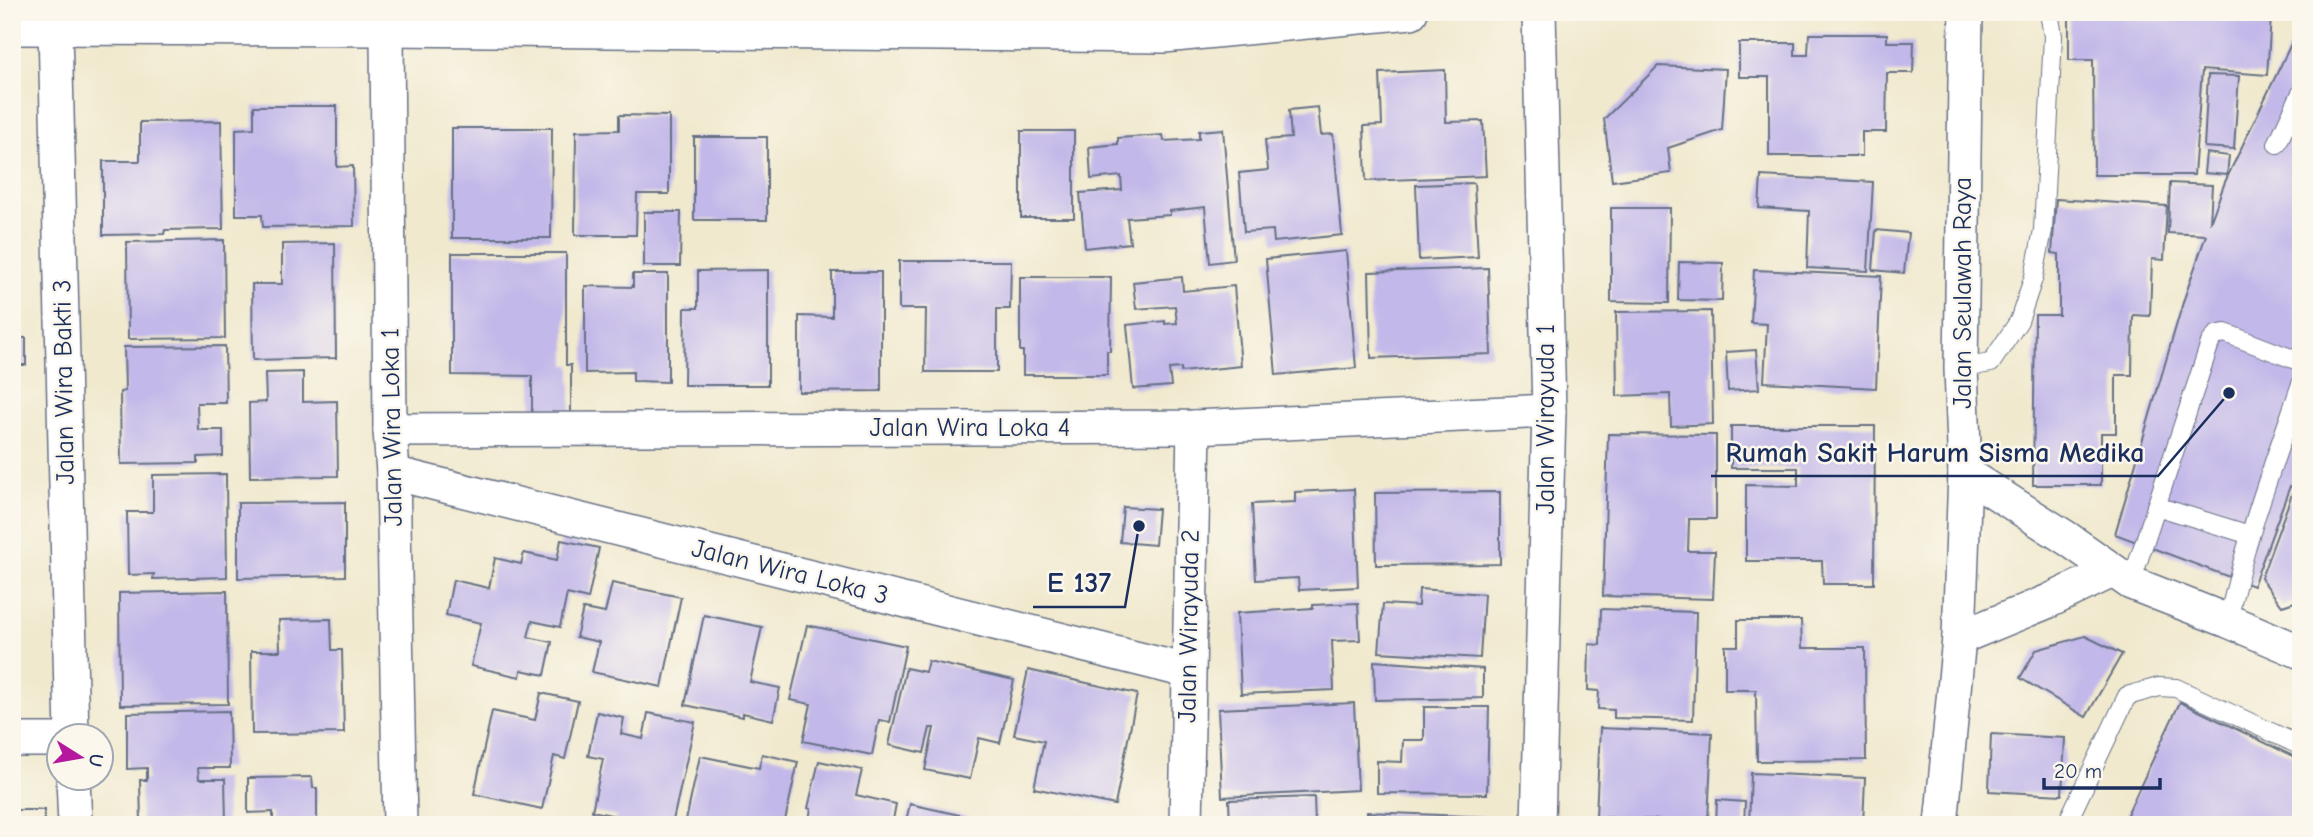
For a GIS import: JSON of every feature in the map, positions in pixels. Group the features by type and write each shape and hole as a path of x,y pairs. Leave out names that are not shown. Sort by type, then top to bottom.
{"street":[{"path":"12,28 1164,36 1411,12"},
{"name":"Jalan Wirayuda 1","path":"1538,825 1549,411 1539,12"},
{"name":"Jalan Seulawah Raya","path":"1941,825 1959,638 1965,473 1961,368 1966,12"},
{"name":"Jalan Wira Bakti 3","path":"55,28 72,722"},
{"name":"Jalan Wira Loka 1","path":"387,29 390,430 400,825"},
{"name":"Jalan Wira Loka 4","path":"390,430 1194,427 1549,411"},
{"name":"Jalan Wirayuda 2","path":"1186,825 1194,427"},
{"name":"Jalan Wira Loka 3","path":"393,473 1187,671"},
{"path":"1965,473 2068,539 2121,577 2301,652"},
{"path":"1959,638 2049,601 2121,577"},
{"path":"12,740 46,740"},
{"path":"74,792 75,825"}],"lane":[{"path":"1961,368 1991,363 2019,321 2034,276 2043,230 2053,36 2049,12"},
{"path":"2277,144 2301,93"},
{"path":"2121,577 2156,506 2210,344 2216,335 2225,333 2301,362"},
{"path":"2228,621 2250,534 2301,384"},
{"path":"2156,506 2250,534"},
{"path":"2066,825 2127,696 2159,687 2176,688 2301,746"}],"building":[{"path":"1135,12 1196,12 1196,20 1136,25"},
{"path":"2069,12 2226,12 2271,17 2267,75 2202,70 2194,175 2094,175 2093,60 2069,60"},
{"path":"2301,23 2301,491 2290,486 2253,586 2115,534 2184,299 2206,235 2168,233 2170,183 2212,185 2210,223 2225,182"},
{"path":"1809,34 1887,34 1887,42 1914,42 1913,73 1887,73 1886,132 1862,132 1862,156 1769,156 1769,77 1739,77 1739,43 1795,43 1795,55 1808,55"},
{"path":"1658,66 1726,69 1722,130 1668,148 1671,173 1612,181 1604,119"},
{"path":"1445,70 1446,122 1483,121 1486,176 1366,181 1364,126 1382,125 1380,73"},
{"path":"2208,75 2239,76 2234,149 2204,147"},
{"path":"254,106 337,106 337,167 353,166 354,226 263,227 262,215 236,215 236,129 254,128"},
{"path":"1318,107 1321,135 1333,134 1342,235 1274,242 1273,230 1244,232 1239,173 1268,170 1265,140 1291,138 1289,110"},
{"path":"619,115 669,116 669,194 637,194 636,235 575,235 576,131 619,130"},
{"path":"221,121 223,229 103,235 103,161 140,161 140,122"},
{"path":"452,128 552,128 551,238 452,238"},
{"path":"1223,129 1234,260 1210,263 1205,207 1170,211 1170,215 1127,218 1130,243 1085,248 1080,193 1122,190 1121,176 1091,179 1089,147 1118,144 1118,138 1163,135 1164,141 1199,139 1199,131"},
{"path":"1021,131 1074,131 1074,218 1021,218"},
{"path":"694,137 767,137 767,220 694,220"},
{"path":"2206,153 2229,156 2227,175 2204,173"},
{"path":"1761,176 1873,182 1868,271 1807,268 1809,211 1759,208"},
{"path":"1474,183 1478,257 1419,260 1416,185"},
{"path":"2056,199 2167,206 2164,260 2152,259 2150,316 2133,315 2132,375 2116,375 2116,433 2101,433 2101,485 2033,485 2035,315 2059,315 2059,254 2052,253"},
{"path":"1611,208 1670,208 1669,303 1611,302"},
{"path":"644,212 681,212 680,266 644,266"},
{"path":"1876,230 1908,233 1904,273 1873,270"},
{"path":"224,240 225,338 128,339 127,242"},
{"path":"335,243 336,358 253,360 252,284 282,284 282,244"},
{"path":"1346,251 1356,368 1276,375 1266,259"},
{"path":"452,253 566,253 566,365 571,365 571,425 532,424 532,376 452,375"},
{"path":"899,261 1011,261 1010,309 997,309 997,372 925,372 926,309 899,309"},
{"path":"1679,262 1723,263 1722,301 1678,300"},
{"path":"1488,268 1491,354 1371,358 1369,272"},
{"path":"768,270 768,385 684,385 685,308 698,308 698,271"},
{"path":"1754,270 1881,276 1876,388 1764,382 1767,324 1751,323"},
{"path":"832,272 881,272 881,391 799,392 799,316 832,317"},
{"path":"633,274 668,274 668,382 633,381 633,372 585,373 585,286 633,287"},
{"path":"1020,277 1111,277 1107,375 1023,375 1023,351 1020,351"},
{"path":"1182,277 1183,291 1234,286 1241,366 1181,372 1181,368 1169,369 1171,386 1133,389 1127,325 1165,321 1165,324 1177,323 1175,306 1136,309 1133,282"},
{"path":"1711,311 1713,424 1671,426 1670,394 1617,396 1616,312"},
{"path":"12,338 26,338 26,365 12,365"},
{"path":"225,346 226,403 197,403 198,430 223,430 223,456 198,457 198,463 121,464 120,392 125,391 124,347"},
{"path":"1756,350 1759,389 1728,391 1726,352"},
{"path":"303,372 303,402 337,401 338,476 250,477 249,403 266,402 265,373"},
{"path":"1731,426 1875,426 1874,584 1823,584 1822,561 1746,561 1746,485 1798,486 1798,468 1731,468"},
{"path":"1608,434 1716,435 1716,519 1689,519 1688,551 1715,551 1713,599 1603,596"},
{"path":"226,474 227,577 153,579 154,574 128,575 127,512 153,512 153,475"},
{"path":"1354,489 1358,587 1299,590 1298,578 1256,580 1252,504 1295,502 1295,492"},
{"path":"1500,492 1500,564 1376,565 1375,493"},
{"path":"2292,494 2301,498 2301,600 2282,606 2261,578"},
{"path":"345,502 345,576 238,578 238,503"},
{"path":"1123,507 1158,509 1155,545 1120,542"},
{"path":"561,540 599,548 588,599 567,594 560,627 532,621 528,637 552,642 545,675 521,670 520,677 471,666 481,623 446,615 453,580 489,588 495,558 521,564 524,553 557,560"},
{"path":"612,583 681,597 662,687 592,672 599,642 576,637 583,609 605,613"},
{"path":"1419,589 1484,594 1480,658 1379,652 1383,604 1418,606"},
{"path":"227,591 228,704 120,705 119,593"},
{"path":"1358,603 1360,640 1332,641 1334,690 1241,694 1237,613"},
{"path":"1601,609 1696,612 1693,720 1614,718 1614,710 1598,709 1599,691 1588,690 1589,644 1600,645"},
{"path":"704,615 762,627 750,682 780,688 773,720 685,705"},
{"path":"331,619 332,650 342,650 344,733 252,734 251,651 280,651 279,620"},
{"path":"1738,620 1801,620 1802,648 1865,648 1866,760 1757,761 1756,690 1725,690 1725,646 1738,646"},
{"path":"807,625 906,646 890,722 879,720 872,755 803,741 811,704 790,700"},
{"path":"2085,636 2122,654 2086,717 2020,678 2036,650"},
{"path":"928,661 1014,680 1000,743 979,738 970,779 925,770 934,728 930,728 924,753 889,745 906,668 925,672"},
{"path":"1374,661 1483,669 1483,698 1375,700"},
{"path":"1028,670 1137,694 1115,805 1034,788 1044,741 1014,735"},
{"path":"541,693 578,701 565,759 554,756 542,809 474,794 492,711 535,720"},
{"path":"2180,702 2301,760 2301,825 2122,825"},
{"path":"1354,703 1358,790 1222,797 1218,709"},
{"path":"1424,707 1489,707 1487,794 1377,793 1377,761 1402,762 1403,740 1424,740"},
{"path":"229,711 230,768 198,768 199,779 225,779 226,822 141,823 140,780 147,780 147,768 127,769 127,713"},
{"path":"597,712 624,718 621,734 643,739 648,713 695,722 672,825 614,825 616,816 592,811 603,759 588,756"},
{"path":"1600,728 1712,733 1708,822 1596,817"},
{"path":"1991,734 2065,738 2062,795 1989,791"},
{"path":"762,754 798,762 784,825 685,825 700,756 759,768"},
{"path":"819,761 862,770 856,795 896,804 892,825 808,825 811,809 808,808"},
{"path":"1751,773 1865,778 1863,825 1749,825"},
{"path":"312,777 313,788 317,788 317,825 273,825 273,812 248,813 248,778"},
{"path":"1314,797 1315,825 1230,825 1229,800"},
{"path":"1717,800 1745,802 1744,825 1716,825"},
{"path":"910,804 1000,824 1000,825 905,825"},
{"path":"12,810 44,810 44,825 12,825"},
{"path":"1367,812 1488,817 1487,825 1366,825"}],"place":[{"name":"Rumah Sakit Harum Sisma Medika","path":"2229,393"},
{"name":"E 137","path":"1139,526"}]}
